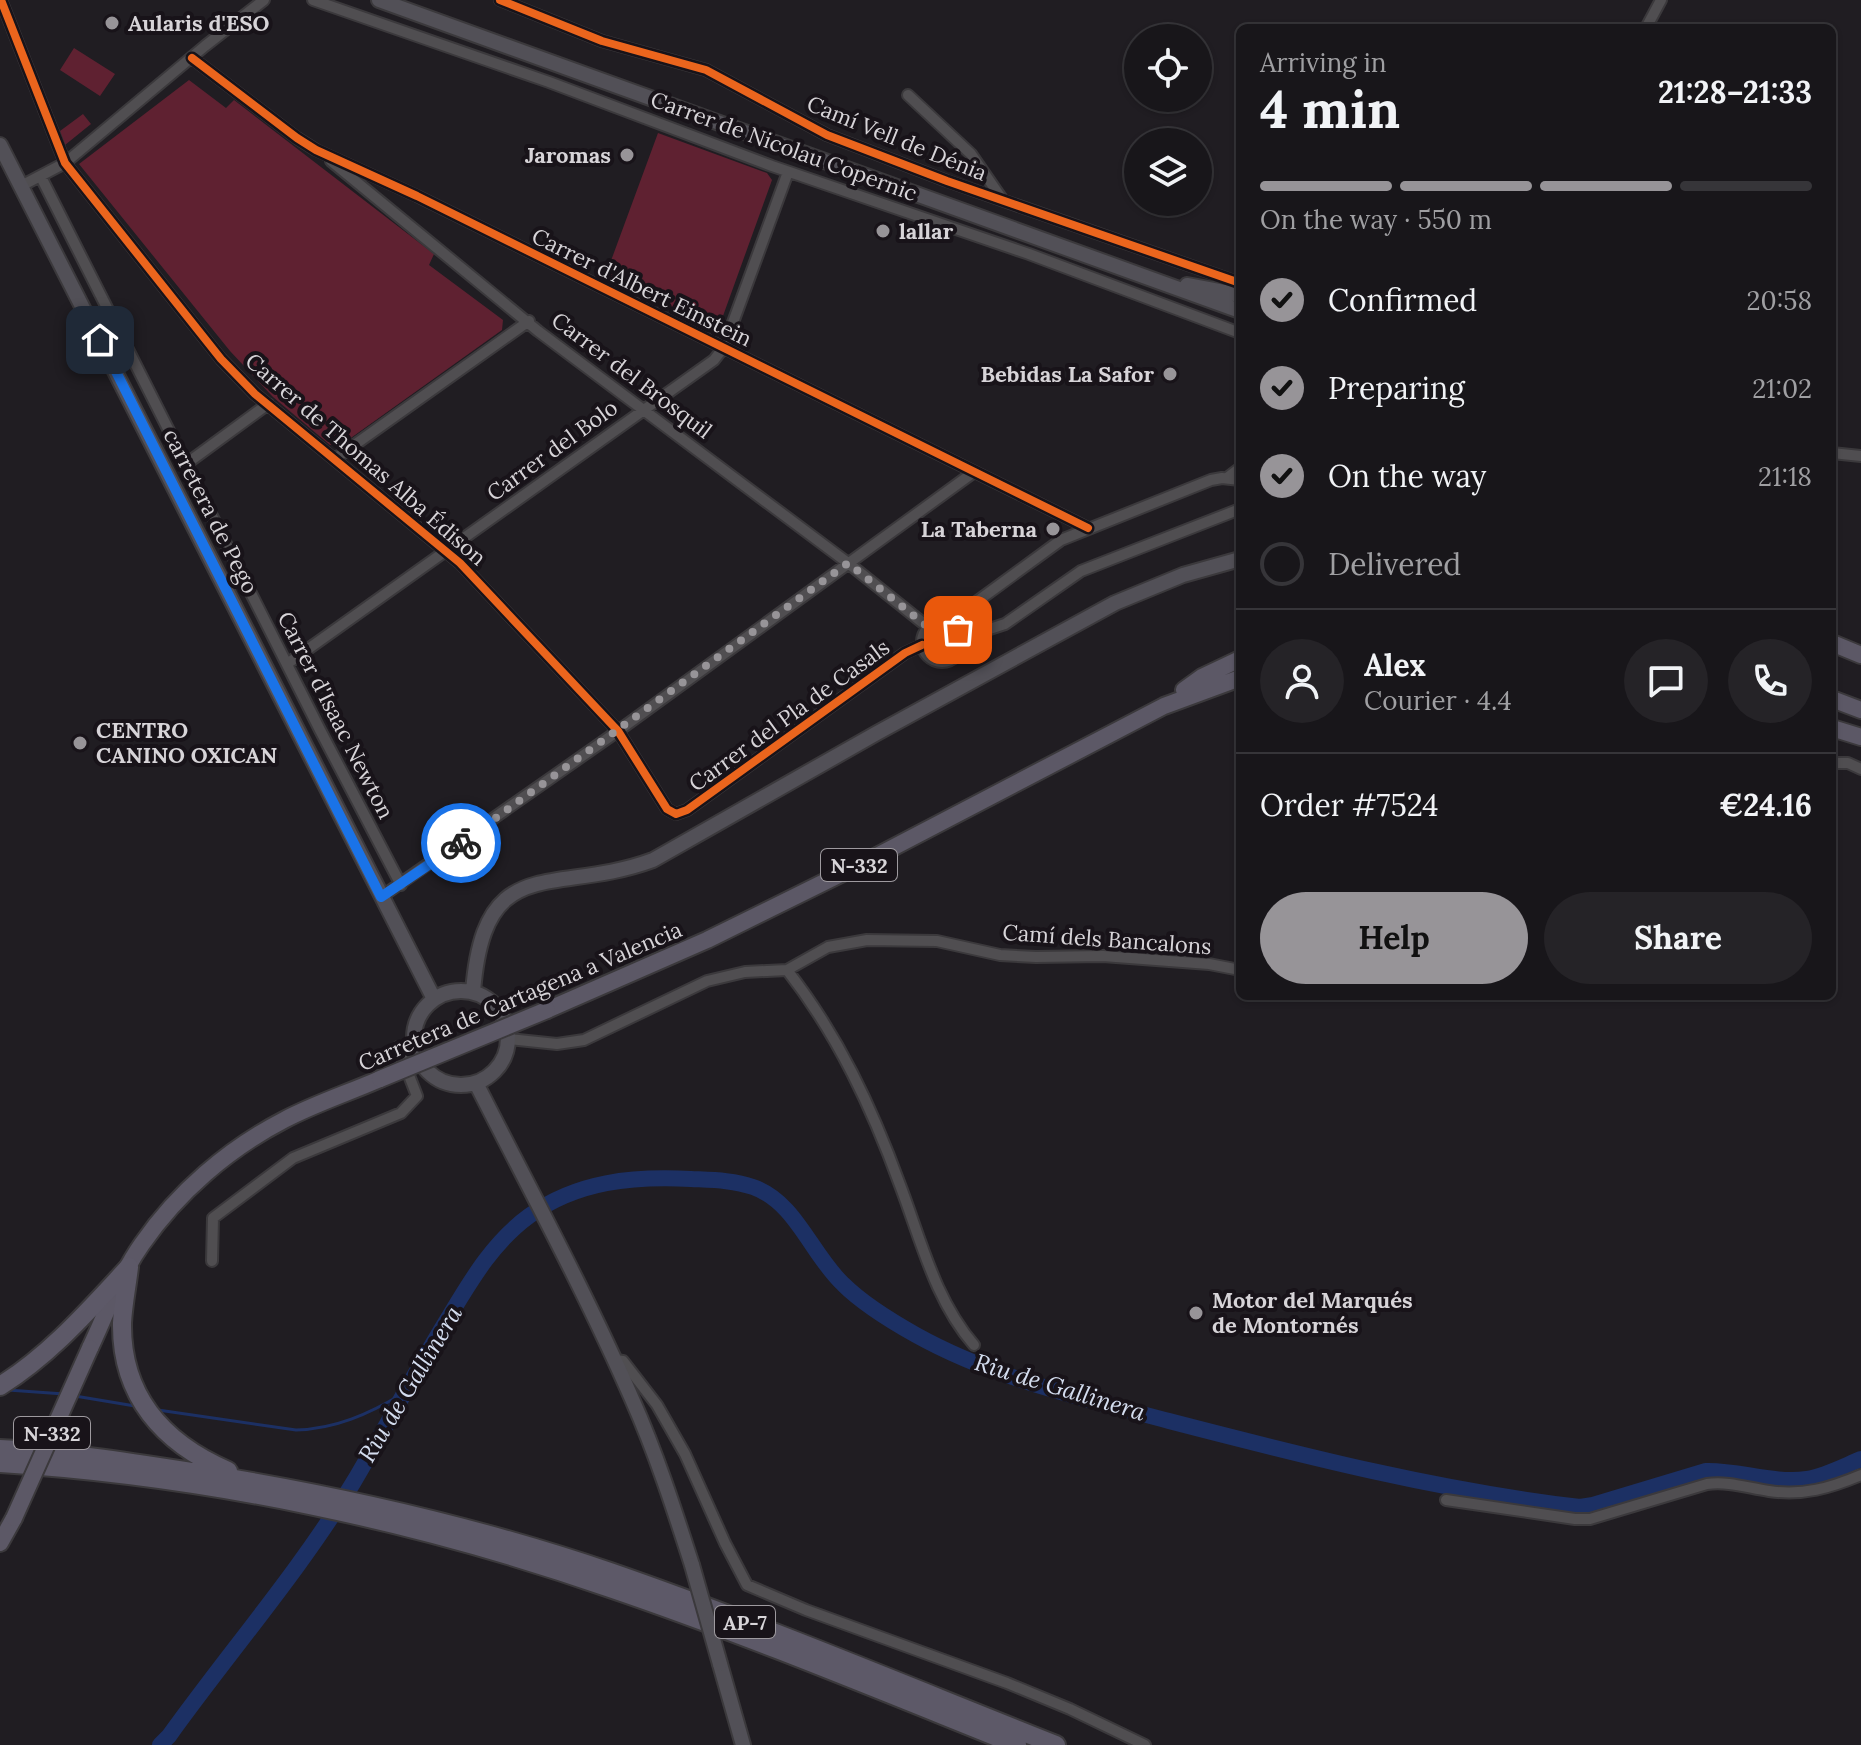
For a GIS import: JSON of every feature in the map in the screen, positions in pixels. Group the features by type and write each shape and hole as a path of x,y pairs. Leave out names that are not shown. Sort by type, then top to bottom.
{"highway":[{"path":"1836,645 1861,655"},
{"path":"1164,706 1202,677 1236,661"},
{"name":"Carretera de Cartagena a Valencia","path":"0,1543 141,1245 184,1194 222,1160 285,1119 707,940 871,859 1164,706 1236,679"},
{"path":"1836,701 1861,710"},
{"path":"1836,729 1861,737"},
{"path":"0,1386 27,1369 78,1322 129,1267"},
{"path":"129,1267 122,1326 124,1352 132,1381 154,1421 198,1455 253,1481"},
{"name":"AP-7","path":"1,1460 79,1456 253,1481 272,1492"},
{"name":"AP-7","path":"1,1460 272,1492 607,1571 1056,1745"},
{"name":"AP-7","path":"424,1526 730,1630 1017,1745"}],"main road":[{"path":"379,0 1236,310"},
{"name":"carretera de Pego","path":"0,145 434,999"},
{"path":"1159,282 1236,294"},
{"path":"1159,282 1236,317"},
{"path":"473,992 483,931 496,909 514,892 539,883 630,868 653,860 1115,603 1183,575 1236,560"},
{"path":"473,992 495,1005 507,1026 507,1051 500,1065 489,1076 476,1083 449,1084 437,1079 419,1059 414,1046 417,1020 434,999 446,993 473,992"},
{"path":"476,1083 615,1360 654,1452 692,1565 743,1745"}],"street":[{"name":"Carrer de Thomas Alba Édison","path":"1,0 65,163 221,359 268,404 460,563 618,731 667,809 676,814"},
{"path":"21,186 65,163 264,0"},
{"name":"Carrer de Nicolau Copernic","path":"313,0 549,82 788,172 1029,254 1236,332"},
{"name":"Camí Vell de Dénia","path":"500,0 602,41 706,70 827,135 947,181 1236,282"},
{"path":"1648,24 1661,0"},
{"name":"Carrer d'Albert Einstein","path":"192,58 316,150 724,347 1088,528"},
{"path":"908,95 971,154 1002,199"},
{"name":"Carrer del Brosquil","path":"316,150 538,331 848,563 928,627"},
{"name":"Carrer del Bolo","path":"287,664 714,360 724,347 788,172"},
{"name":"Carrer d'Isaac Newton","path":"41,177 401,885"},
{"path":"336,458 529,321"},
{"path":"186,464 268,404"},
{"path":"1836,453 1861,456"},
{"path":"1227,478 1236,471"},
{"path":"381,897 618,731 974,472"},
{"path":"953,625 968,608 1061,540 1211,480 1236,479"},
{"path":"962,638 1005,624 1081,571 1236,511"},
{"path":"941,621 953,625 962,638 962,648 956,656 943,662 929,657 922,645 928,627 941,621"},
{"name":"Carrer del Pla de Casals","path":"676,814 687,810 905,653 922,645"},
{"path":"1836,763 1848,763 1861,769"},
{"name":"Camí dels Bancalons","path":"787,970 828,947 867,940 937,941 1000,955 1103,956 1209,964 1236,969"},
{"path":"509,1039 557,1044 584,1040 707,981 745,972 787,970 829,1028 873,1113 936,1285 955,1323 974,1345"},
{"path":"212,1261 213,1218 236,1199 293,1158 401,1113 417,1096 398,1047"},
{"path":"615,1360 623,1361 664,1417 708,1500 725,1543 747,1585 806,1610 1007,1683 1145,1745"},
{"path":"1446,1500 1590,1519 1707,1484 1725,1483 1803,1493 1822,1490 1861,1475"}],"shaded area":[{"path":"74,48 115,74 100,96 60,70"},
{"path":"189,80 226,108 234,100 434,254 429,265 503,320 502,330 341,445 330,445 273,397 230,351 79,164"},
{"path":"83,114 91,124 65,145 60,131"},
{"path":"658,133 767,173 772,180 719,327 711,330 605,277"}],"waterway":[{"name":"Riu de Gallinera","path":"160,1745 287,1580 332,1516 473,1278 493,1251 516,1227 547,1204 606,1183 669,1178 722,1181 753,1187 781,1204 832,1272 851,1291 887,1318 946,1350 977,1364 1072,1395 1373,1471 1476,1492 1580,1507 1706,1471 1807,1479 1861,1459"},
{"path":"8,1390 64,1394"},
{"path":"158,1410 296,1430 324,1427 351,1419 402,1394"},
{"path":"75,1396 135,1406"}],"cycle path":[{"path":"1,0 65,163 221,359 255,394 460,563 618,731 667,809 676,814 687,810 905,653 922,645"},
{"path":"500,0 602,41 706,70 827,135 947,181 1236,282"},
{"path":"192,58 316,150 417,196 1088,528"}],"way so far":[{"path":"461,843 848,563 928,627 941,621 951,623 958,630"}],"place":[{"name":"Aularis d'ESO","path":"112,23"},
{"name":"Jaromas","path":"627,155"},
{"name":"lallar","path":"883,231"},
{"name":"Bebidas La Safor","path":"1170,374"},
{"name":"La Taberna","path":"1053,529"},
{"name":"CENTRO CANINO OXICAN","path":"80,743"},
{"name":"Motor del Marqués de Montornés","path":"1196,1313"}],"route":[{"path":"100,340 381,897 461,843"}]}
